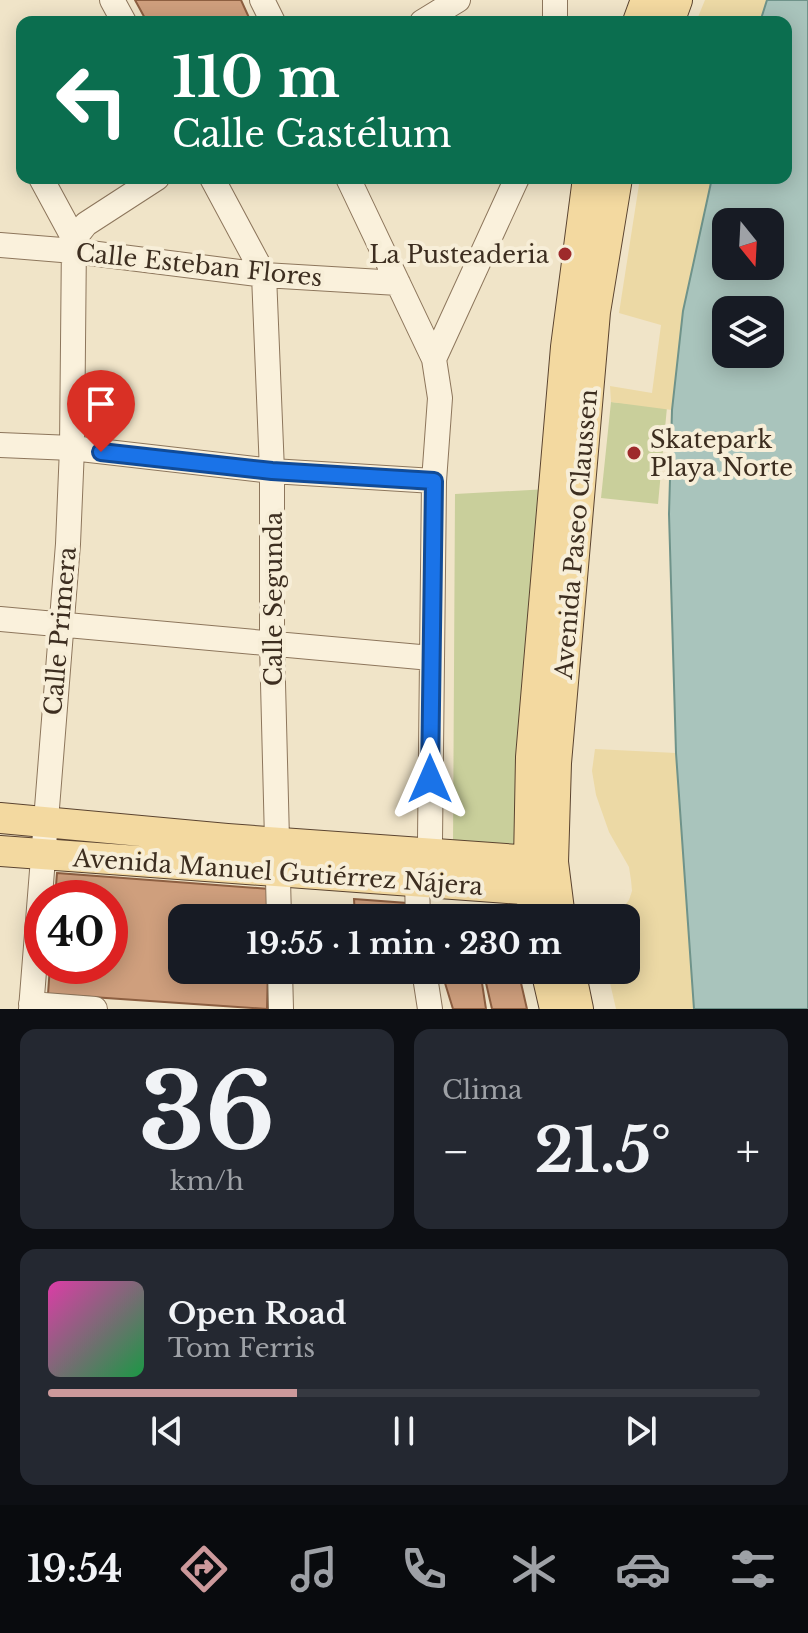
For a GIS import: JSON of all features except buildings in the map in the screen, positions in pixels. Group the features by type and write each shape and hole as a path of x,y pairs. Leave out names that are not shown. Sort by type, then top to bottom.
{"main road":[{"name":"Avenida Paseo Claussen","path":"544,890 531,757 570,307 587,184"},
{"name":"Avenida Paseo Claussen","path":"544,890 590,356 616,184"},
{"name":"Avenida Manuel Gutiérrez Nájera","path":"0,818 278,855 417,883 544,890"},
{"name":"Avenida Manuel Gutiérrez Nájera","path":"0,851 41,854 426,853 544,890"},
{"path":"549,984 555,1009"},
{"path":"573,984 578,1009"}],"street":[{"path":"432,16 458,0"},
{"path":"44,184 74,245"},
{"path":"74,245 86,224 148,184"},
{"name":"Calle Segunda","path":"215,184 264,275 272,471 272,644 279,904"},
{"path":"351,184 434,359 440,398 434,481 430,840 417,883 418,904"},
{"path":"434,359 514,184"},
{"name":"Calle Esteban Flores","path":"0,245 74,245 264,275 398,283"},
{"name":"Calle Primera","path":"31,1007 68,544 74,245"},
{"path":"0,445 72,448 272,471 434,481"},
{"path":"0,619 431,658"},
{"path":"280,984 281,1009"},
{"path":"426,984 430,1009"},
{"path":"31,1007 95,1009"}],"green space":[{"name":"Skatepark Playa Norte","path":"611,402 667,407 658,504 601,498"},
{"path":"548,489 523,851 453,846 455,494"}],"sand":[{"path":"705,0 767,0 762,16 698,16"},
{"path":"639,184 711,184 683,311 672,410 611,402 610,386 652,393 661,325 619,313"},
{"path":"595,749 676,753 694,1009 616,1009 610,984 640,984 640,904 626,904 632,891 629,867 609,832 596,795 592,771"}],"water":[{"path":"767,0 808,0 808,1009 694,1009 676,753 669,514 672,410 683,311 711,184 792,184 792,16 762,16"}],"place":[{"name":"La Pusteaderia","path":"565,254"},
{"name":"Skatepark Playa Norte","path":"634,453"}],"route":[{"path":"101,452 272,471 434,481 430,779"}]}
